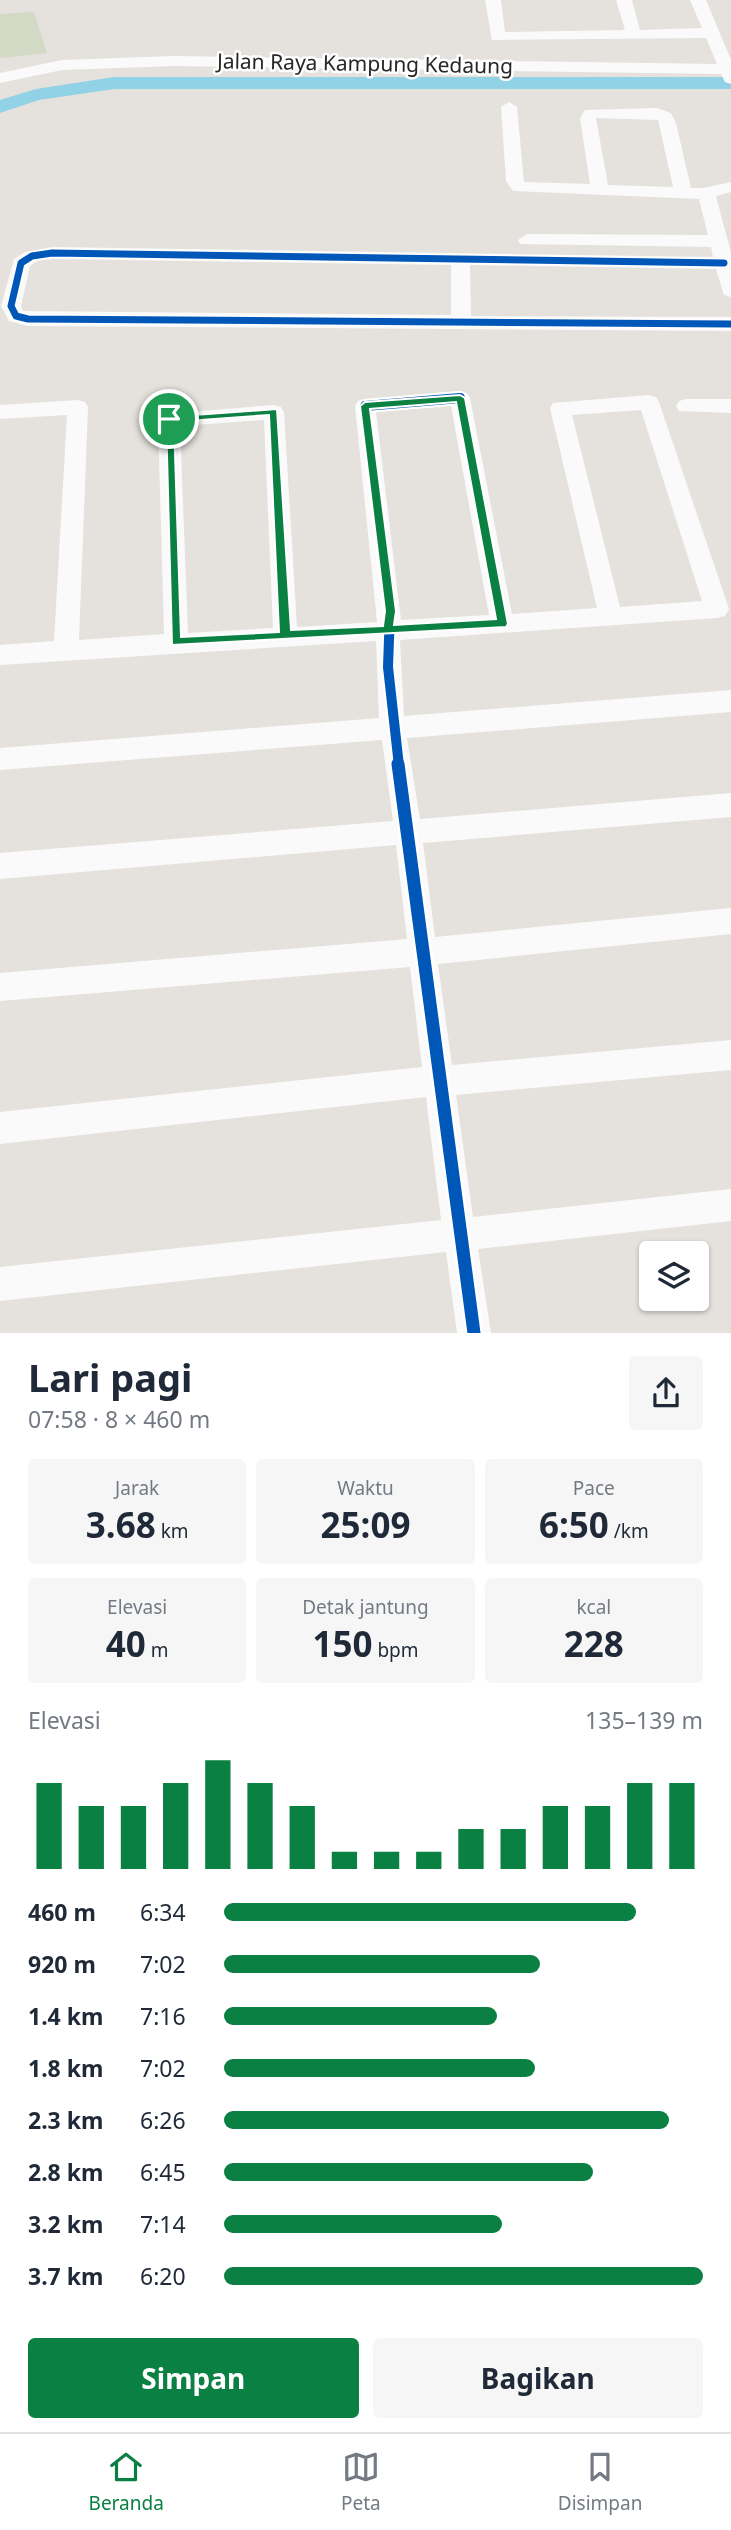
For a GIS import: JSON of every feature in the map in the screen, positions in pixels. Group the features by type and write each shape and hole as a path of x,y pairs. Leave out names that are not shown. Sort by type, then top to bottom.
{"street":[{"path":"493,0 498,37 634,34 719,42"},
{"path":"624,0 634,34"},
{"path":"698,0 719,42 730,73"},
{"name":"Jalan Raya Kampung Kedaung","path":"0,78 62,65 173,61 730,73"},
{"path":"509,107 516,181 519,187 707,194 713,190 731,187"},
{"path":"600,191 588,118 591,114 600,113 657,113 668,123 683,193"},
{"path":"707,194 731,290"},
{"path":"527,240 719,241"},
{"path":"724,263 52,253 32,256 21,263 11,306 16,316 27,319 731,324"},
{"path":"460,259 461,322"},
{"path":"474,1333 437,1081 393,727 388,630 390,611 365,406 460,398 502,624"},
{"path":"0,655 285,635 611,618 717,609 649,402 560,408 611,618"},
{"path":"686,406 731,407"},
{"path":"0,412 78,407 66,650"},
{"path":"176,642 169,419 274,412 285,635"},
{"path":"0,759 731,701"},
{"path":"0,866 731,805"},
{"path":"0,987 422,952 731,921"},
{"path":"0,1128 437,1081 731,1055"},
{"path":"0,1289 459,1234 731,1205"}],"green space":[{"path":"34,12 47,53 0,58 0,14"}],"waterway":[{"path":"0,107 36,95 114,83 731,83"}],"cycle path":[{"path":"724,263 52,253 32,256 21,263 11,306 16,316 28,319 731,324"},
{"path":"474,1333 447,1147 393,725 388,667 390,611 365,406 460,398 502,623"}],"route":[{"path":"169,419 176,642 388,630 390,611 365,406 460,398 502,624 388,630 285,635 274,412 169,419"}]}
